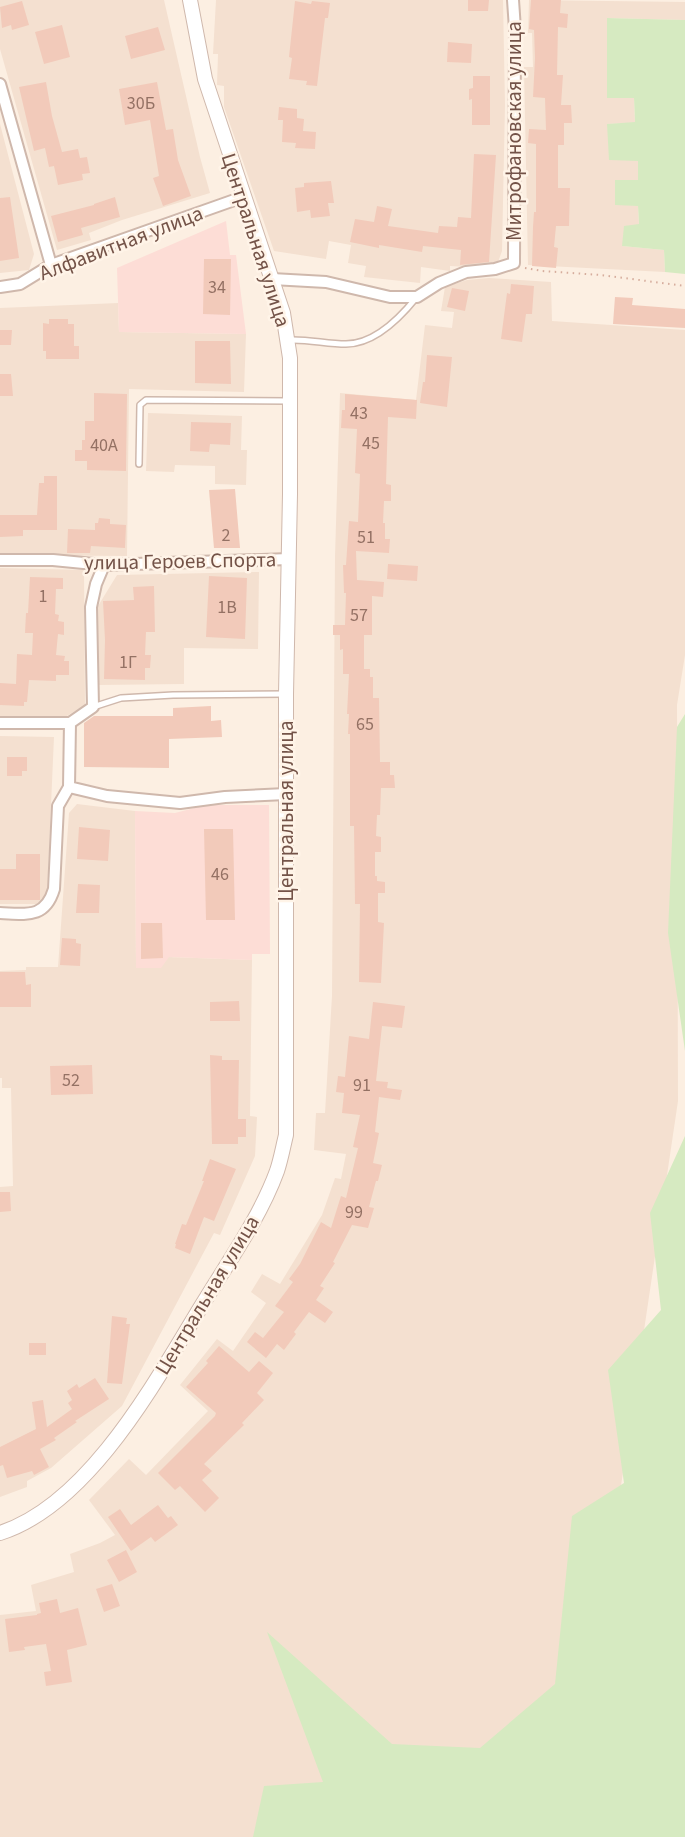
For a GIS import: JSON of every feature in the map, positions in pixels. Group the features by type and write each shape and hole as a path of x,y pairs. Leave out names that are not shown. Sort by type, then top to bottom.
{"street":[{"name":"Центральная улица","path":"0,1533 31,1518 69,1489 88,1471 125,1425 155,1382 238,1246 277,1170 286,1135 286,694 290,358 283,313 205,80 189,0"},
{"name":"Митрофановская улица","path":"513,0 515,29 514,263"},
{"path":"0,84 51,265"},
{"name":"Алфавитная улица","path":"0,287 20,284 51,265 243,197"},
{"path":"272,279 326,282 390,297 417,297 439,283 466,272 495,269 514,263"},
{"name":"улица Героев Спорта","path":"0,560 53,560 104,565 289,559"},
{"path":"0,723 70,723 93,707 91,607 96,584 104,565"},
{"path":"0,913 38,912 46,906 54,889 58,806 69,787 70,723"},
{"path":"69,787 107,796 180,802 286,794"}],"lane":[{"path":"288,340 360,343 373,337 405,311 417,297"},
{"path":"139,464 140,405 146,400 291,401"},
{"path":"93,707 120,698 163,695 286,694"}],"path":[{"path":"514,263 542,271 601,275 685,286"}],"shaded area":[{"path":"0,0 164,0 210,193 122,220 89,233 91,240 57,250 0,49"},
{"path":"216,0 503,0 505,105 502,251 498,262 488,268 450,266 450,271 421,267 420,283 364,277 366,266 348,263 351,245 329,241 326,259 274,251 224,107 224,86 217,85 218,54 213,54"},
{"path":"529,0 685,2 685,20 607,18 607,97 634,98 635,123 607,124 638,160 639,180 615,181 638,206 639,225 622,246 664,250 665,272 528,265 524,67 533,67 532,33 528,33"},
{"path":"0,124 34,254 29,270 0,273"},
{"path":"226,221 230,255 236,255 246,334 119,332 117,268"},
{"path":"489,278 551,282 552,321 685,330 685,655 677,705 678,1101 618,1506 567,1681 471,1762 329,1782 287,1837 0,1837 0,1615 36,1611 31,1585 74,1572 70,1554 115,1535 89,1500 129,1459 146,1475 208,1411 180,1385 217,1339 233,1351 266,1303 251,1292 262,1274 280,1284 322,1215 335,1178 341,1179 346,1154 314,1150 316,1113 325,1113 332,996 335,556 340,393 416,400 425,325 452,328 454,312 441,311 445,287 467,280"},
{"path":"118,303 119,332 246,334 244,392 129,389 127,556 0,555 0,308"},
{"path":"148,413 242,416 241,450 247,450 246,485 215,484 215,466 175,465 174,472 146,471"},
{"path":"0,568 84,570 85,705 65,717 0,716"},
{"path":"259,572 258,649 184,648 184,684 98,685 98,606 117,575"},
{"path":"0,736 54,737 47,896 40,904 0,904"},
{"path":"77,804 135,811 136,967 168,957 252,960 250,1116 257,1117 255,1156 220,1235 214,1233 122,1406 51,1468 27,1481 27,1487 0,1497 0,1187 13,1186 11,1088 2,1088 2,1078 0,1078 0,971 26,970 26,967 58,967 69,813"},
{"path":"206,805 269,805 270,954 252,954 252,960 169,957 161,968 136,968 135,811 175,813"}],"green space":[{"path":"607,18 685,20 685,274 665,272 664,250 622,246 624,226 639,224 638,206 615,205 615,180 638,180 638,161 609,160 607,124 635,122 634,98 607,98"},
{"path":"685,714 685,1051 668,933 677,727"},
{"path":"685,1136 685,1837 253,1837 264,1786 323,1782 267,1632 392,1744 480,1748 555,1684 572,1516 624,1483 608,1370 661,1310 650,1213"}],"building":[{"path":"468,0 489,0 488,11 468,11"},
{"path":"531,0 561,0 560,13 568,14 567,28 558,27 557,75 563,75 561,105 571,105 572,123 564,123 564,145 558,145 558,188 570,188 569,226 556,226 554,247 558,248 556,268 532,266 534,212 536,212 536,144 528,143 529,129 546,130 545,98 533,97 535,58 534,30 529,29"},
{"path":"22,1 29,25 12,30 11,25 2,28 0,7"},
{"path":"295,1 311,4 312,1 330,3 328,18 325,18 317,86 306,85 307,81 289,79"},
{"path":"62,25 70,57 44,64 35,32"},
{"path":"158,27 165,50 131,59 125,36"},
{"path":"448,42 472,44 471,63 447,62"},
{"path":"473,76 490,76 490,125 472,125 472,99 469,100 469,89 473,88"},
{"path":"46,82 62,152 78,149 80,158 87,157 90,173 82,174 83,180 58,185 54,166 49,167 45,148 34,151 19,87"},
{"path":"157,82 166,130 173,129 178,160 191,196 163,206 153,178 159,176 150,120 125,125 119,89"},
{"path":"279,107 297,109 297,118 304,119 303,131 316,132 315,149 295,148 296,143 282,142 283,120 278,120"},
{"path":"474,154 496,155 489,262 460,265 461,250 423,246 422,252 379,245 379,248 350,242 355,219 374,222 377,206 392,209 388,226 438,233 439,226 457,227 458,217 471,218"},
{"path":"331,181 334,203 328,203 330,216 311,218 310,210 297,212 295,188 304,187 304,183"},
{"path":"10,197 19,258 0,261 0,198"},
{"path":"115,197 120,217 81,228 83,235 58,242 51,216"},
{"path":"204,259 231,259 230,315 203,314"},
{"path":"511,284 534,286 532,314 526,314 522,342 501,339 507,293 510,294"},
{"path":"452,288 469,291 465,311 447,307"},
{"path":"615,297 633,298 632,305 685,309 685,328 613,324"},
{"path":"49,319 68,319 68,324 74,324 74,346 79,346 79,359 46,359 46,351 43,351 43,323 49,324"},
{"path":"0,330 12,330 11,345 0,345"},
{"path":"195,341 230,341 231,384 195,383"},
{"path":"427,355 452,357 447,407 420,403 423,382 425,382"},
{"path":"0,374 11,374 13,396 0,396"},
{"path":"94,393 127,394 126,471 87,470 87,461 75,461 75,450 82,450 82,440 85,440 85,421 94,421"},
{"path":"345,394 417,400 416,419 388,417 386,484 391,485 391,501 384,501 383,523 385,523 385,539 390,539 389,553 356,551 357,580 384,582 383,597 372,596 372,635 364,635 364,669 370,669 370,677 373,677 373,698 379,698 380,762 390,762 390,775 394,775 395,788 381,788 380,815 377,815 376,836 381,837 381,852 375,852 375,876 377,876 377,881 385,882 385,893 378,893 378,922 384,923 381,983 359,982 360,904 355,904 354,826 350,826 350,734 348,734 349,714 347,714 349,674 343,674 343,649 340,650 340,635 333,635 333,625 345,625 346,593 344,593 343,565 346,565 349,521 358,522 360,474 355,473 357,429 341,428 342,410 345,410"},
{"path":"191,422 231,423 230,445 210,444 209,452 190,451"},
{"path":"44,476 57,476 57,530 23,530 23,536 0,537 0,515 37,515 39,483 44,483"},
{"path":"235,489 240,548 214,548 209,490"},
{"path":"99,518 110,519 110,524 126,525 125,548 91,546 90,553 67,553 68,529 95,530 95,523 98,523"},
{"path":"388,564 418,566 417,581 387,579"},
{"path":"209,576 247,578 245,639 206,637"},
{"path":"30,577 63,578 63,589 56,589 55,614 59,615 58,621 64,622 64,635 58,634 56,655 65,656 64,661 69,661 69,675 56,675 56,681 29,680 27,702 24,702 24,706 0,705 0,683 16,684 17,654 32,655 33,633 25,633"},
{"path":"154,586 155,632 146,632 145,655 151,655 150,668 145,668 145,680 104,679 103,601 134,600 133,587"},
{"path":"211,706 211,721 221,720 222,737 169,739 169,768 84,767 84,723 94,716 173,716 173,708"},
{"path":"7,757 27,757 27,771 22,771 22,776 7,776"},
{"path":"79,827 110,830 108,861 77,859"},
{"path":"204,829 233,829 235,920 206,920"},
{"path":"16,854 40,854 40,900 0,900 0,869 16,869"},
{"path":"78,884 100,885 99,913 76,913"},
{"path":"141,923 162,923 163,958 141,959"},
{"path":"62,938 76,939 76,943 81,944 80,966 60,965"},
{"path":"0,972 25,972 26,985 31,984 31,1007 0,1007"},
{"path":"239,1001 240,1021 210,1021 210,1002"},
{"path":"373,1002 405,1006 402,1028 382,1026 376,1081 388,1082 387,1088 402,1090 400,1100 379,1097 375,1132 379,1133 373,1163 382,1165 369,1207 374,1208 368,1228 352,1225 333,1262 335,1263 320,1286 324,1288 316,1300 333,1312 325,1323 309,1312 284,1350 277,1344 266,1358 247,1342 255,1332 263,1338 284,1312 275,1306 293,1282 289,1279 300,1264 321,1222 331,1228 341,1196 346,1198 358,1148 353,1147 360,1115 342,1113 344,1093 336,1092 338,1076 345,1077 349,1036 369,1039"},
{"path":"210,1055 222,1056 222,1060 239,1060 238,1119 246,1119 246,1137 238,1137 238,1144 212,1144"},
{"path":"92,1065 93,1094 51,1095 50,1066"},
{"path":"210,1159 236,1169 214,1221 204,1217 190,1254 175,1248 175,1244 182,1224 186,1225 204,1181 202,1181"},
{"path":"0,1192 10,1192 11,1211 0,1212"},
{"path":"112,1316 127,1318 126,1324 130,1324 122,1384 107,1383"},
{"path":"29,1343 46,1343 46,1355 29,1355"},
{"path":"219,1346 249,1372 259,1361 273,1373 257,1393 264,1400 242,1423 244,1425 204,1464 212,1471 202,1480 219,1498 205,1512 180,1486 175,1490 158,1473 215,1416 216,1413 186,1387 208,1363 206,1361"},
{"path":"95,1378 109,1399 75,1421 77,1422 54,1438 56,1440 40,1449 49,1467 34,1475 32,1471 7,1478 3,1465 0,1466 0,1447 36,1429 32,1402 43,1400 47,1427 72,1409 68,1403 72,1400 67,1391 77,1384 79,1388"},
{"path":"158,1505 168,1518 171,1516 178,1525 155,1542 151,1537 131,1551 108,1517 120,1509 131,1525"},
{"path":"126,1550 137,1572 119,1582 107,1560"},
{"path":"112,1584 120,1606 104,1612 96,1589"},
{"path":"57,1599 60,1613 78,1608 87,1645 67,1650 72,1682 46,1686 44,1672 51,1671 46,1644 9,1652 5,1619 37,1615 41,1613 39,1603"}]}
